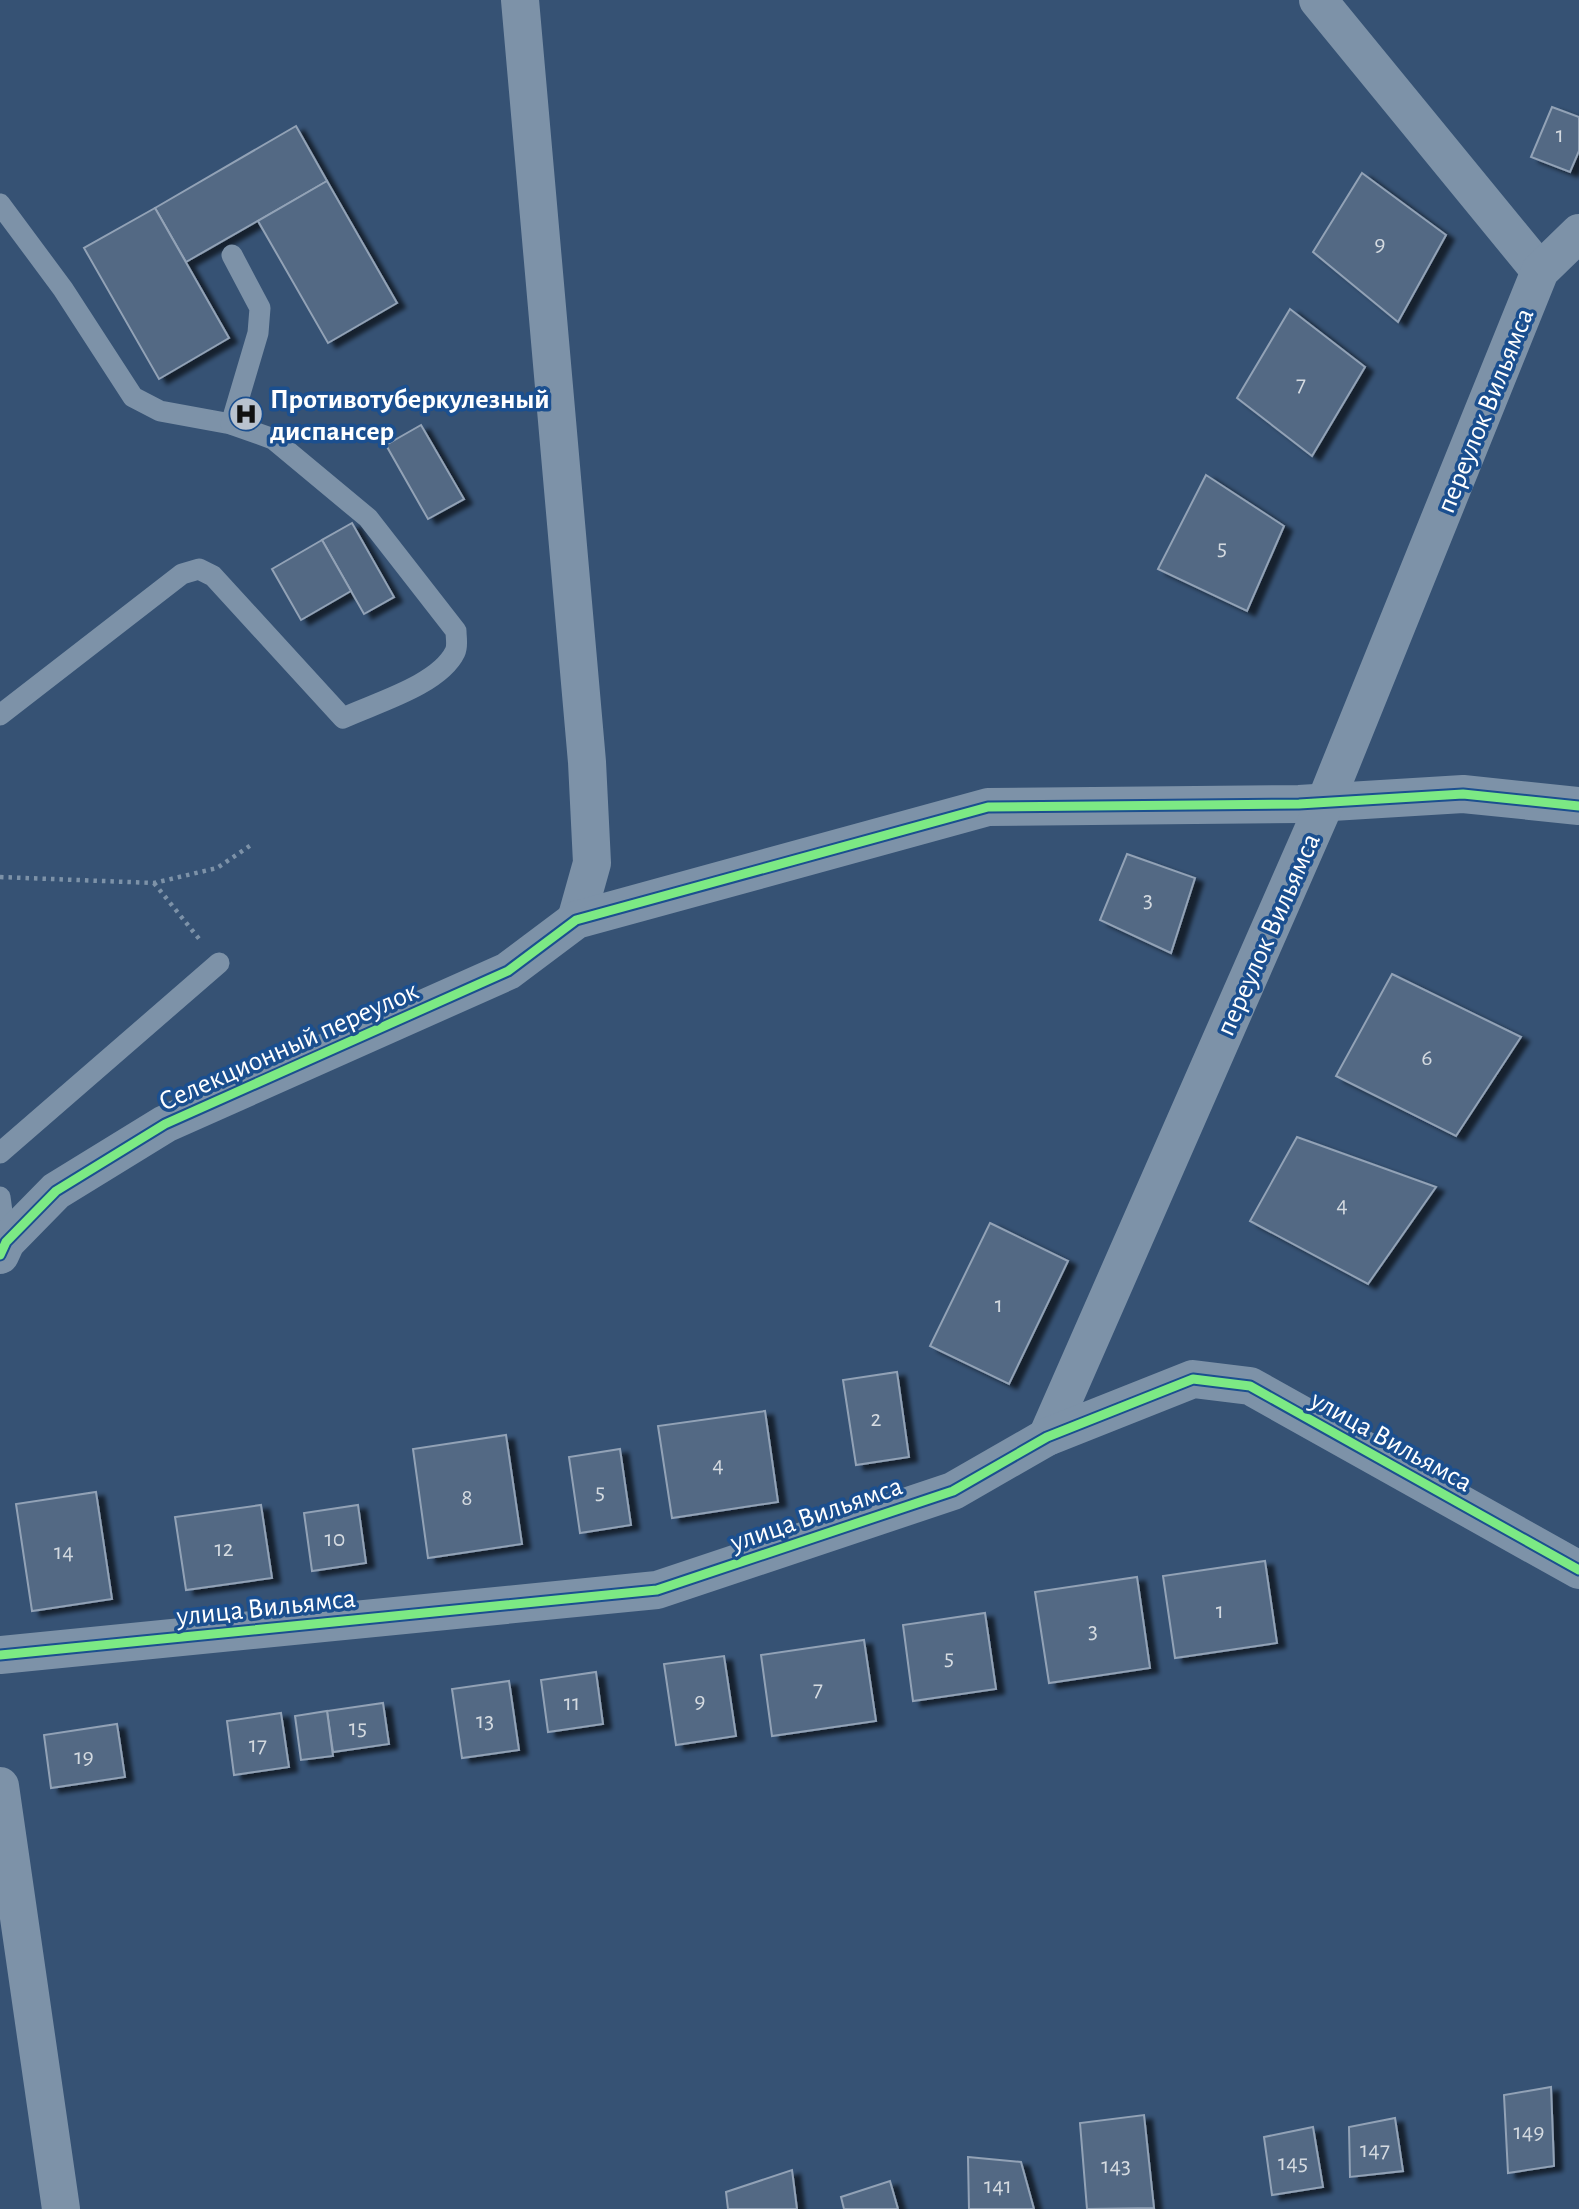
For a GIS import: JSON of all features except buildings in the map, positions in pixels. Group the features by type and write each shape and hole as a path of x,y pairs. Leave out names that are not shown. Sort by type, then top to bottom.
{"street":[{"path":"520,0 586,762 592,863 576,920"},
{"path":"1318,0 1541,271 1579,233"},
{"name":"переулок Вильямса","path":"1047,1437 1325,803 1541,271"},
{"path":"576,920 988,807 1325,803 1463,794 1579,806"},
{"name":"Селекционный переулок","path":"3,1248 56,1191 165,1124 508,971 576,920"},
{"name":"улица Вильямса","path":"0,1656 657,1590 953,1491 1047,1437 1193,1379 1251,1386 1579,1570"},
{"path":"0,1786 61,2209"}],"lane":[{"path":"0,204 63,289 133,397 160,411 231,424 272,439 368,518 456,631 456,650 445,667 429,679 343,718 213,576 199,569 182,574 0,715"},
{"path":"231,424 258,333 260,308 232,255"},
{"path":"0,1153 219,963"},
{"path":"0,1197 3,1248"}],"path":[{"path":"0,877 154,883 217,868 251,845"},
{"path":"154,883 219,963"}],"cycle path":[{"path":"0,1255 6,1242 56,1191 165,1124 508,971 576,920 988,807 1299,804 1463,794 1579,806"},
{"path":"0,1655 657,1590 953,1491 1047,1437 1193,1379 1250,1386 1579,1570"}],"place":[{"name":"Противотуберкулезный диспансер","path":"246,414"}]}
